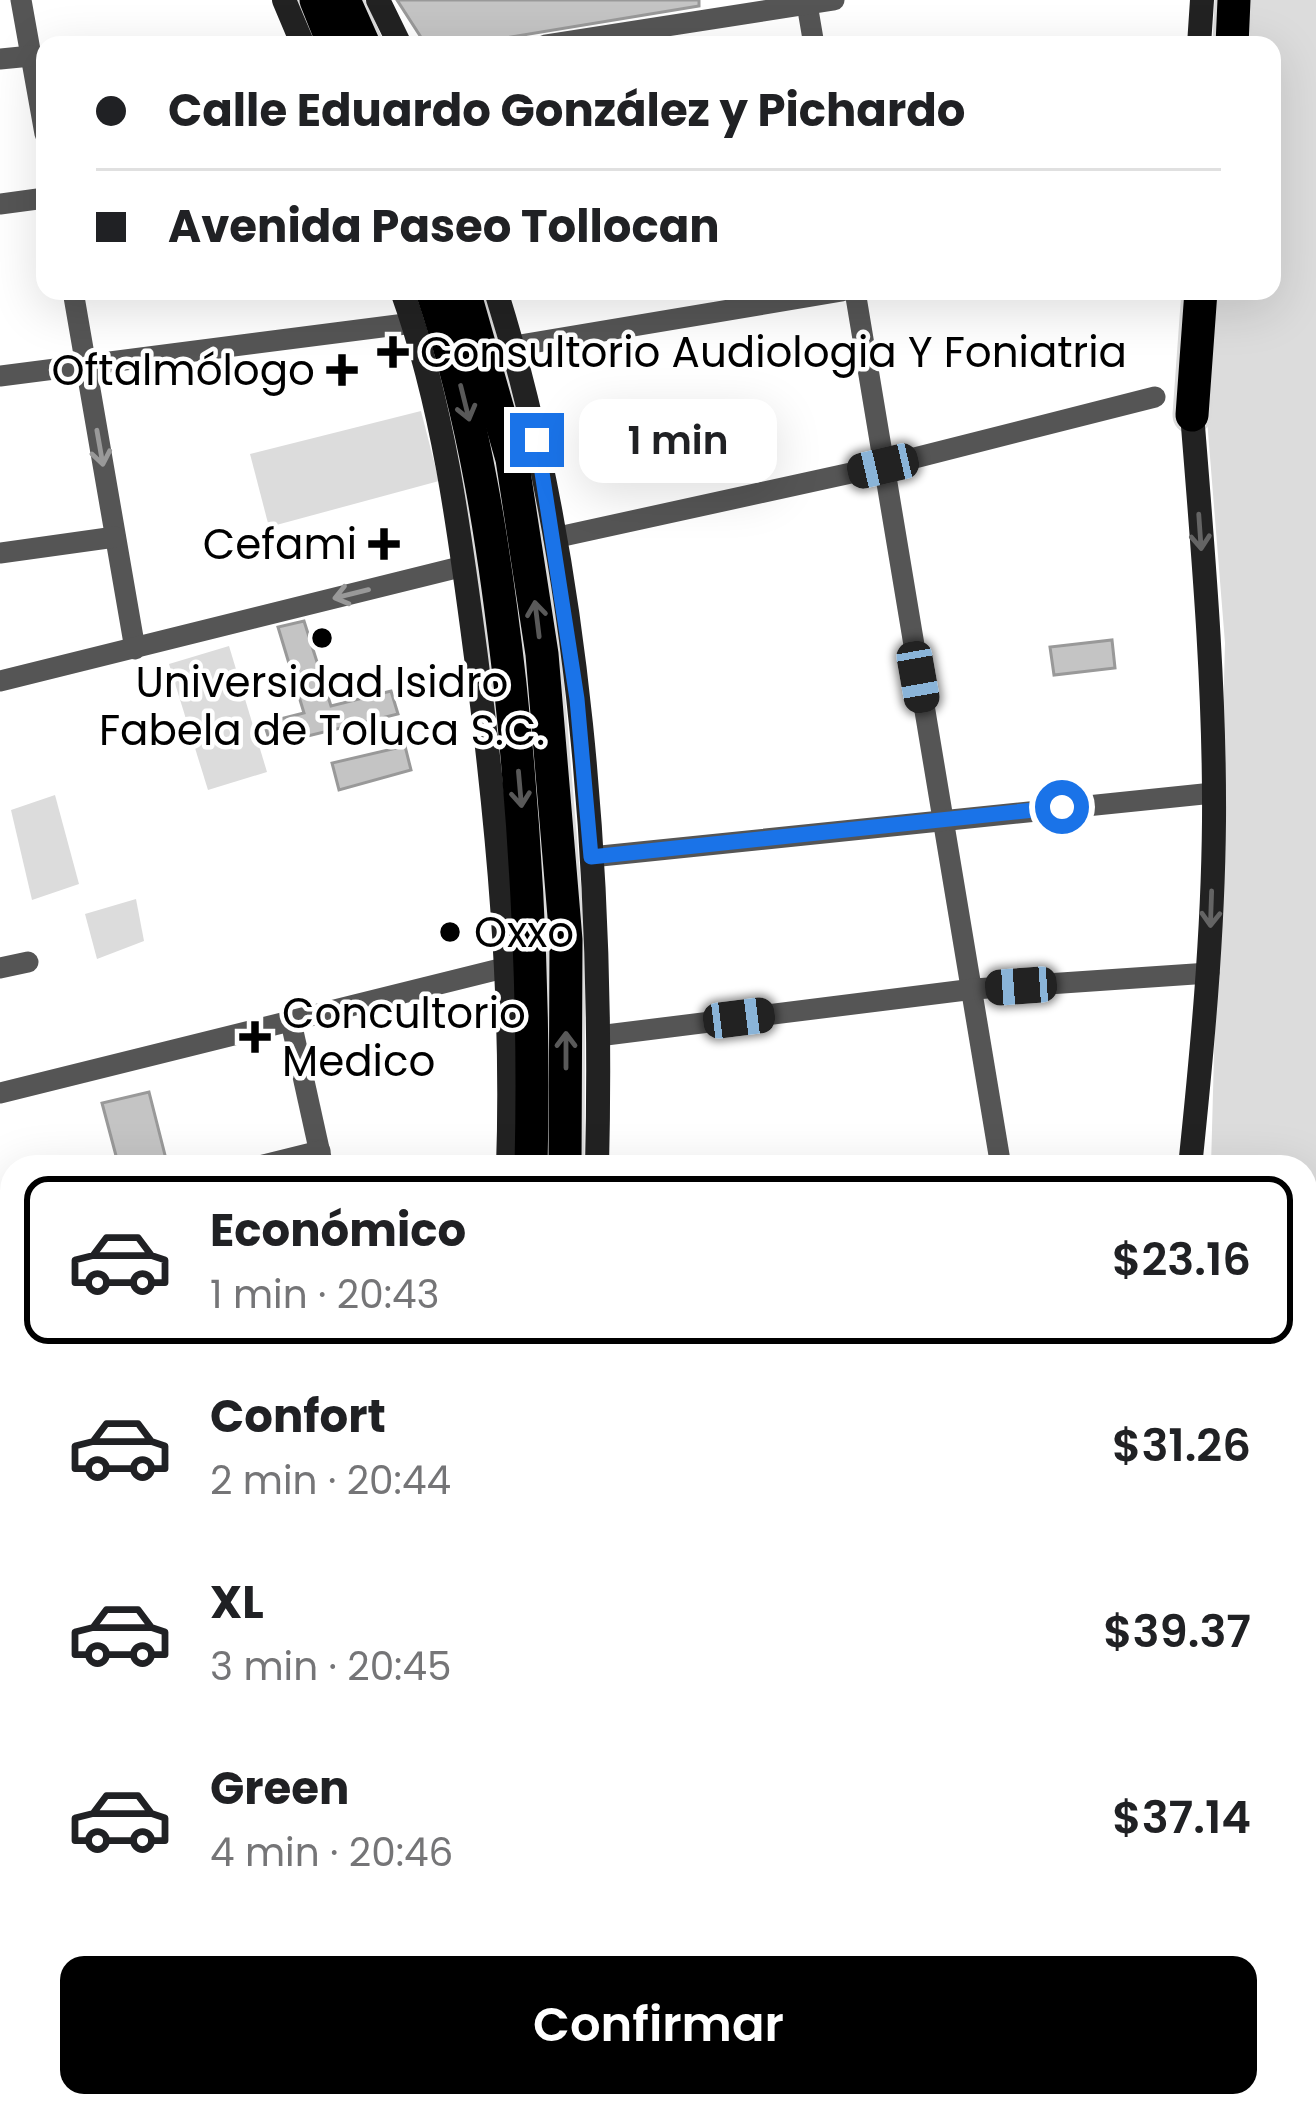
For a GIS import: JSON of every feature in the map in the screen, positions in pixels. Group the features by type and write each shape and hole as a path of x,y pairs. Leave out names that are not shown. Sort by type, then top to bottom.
{"highway":[{"path":"316,0 330,36"},
{"path":"344,0 360,36"},
{"path":"1232,36 1234,0"},
{"path":"435,300 472,431 505,639 530,950 531,1155"},
{"path":"467,300 512,459 542,654 566,940 565,1155"},
{"path":"1192,415 1200,300"}],"main road":[{"path":"284,0 299,36"},
{"path":"378,0 396,36"},
{"path":"1200,36 1202,0"},
{"path":"405,300 452,490 487,742 508,967 508,1155"},
{"path":"499,300 537,440 577,699 591,857 597,1155"},
{"path":"1186,300 1213,793 1209,973 1191,1155"}],"street":[{"path":"21,0 36,84"},
{"path":"602,36 834,0"},
{"path":"807,4 812,36"},
{"path":"0,59 31,56"},
{"path":"0,204 36,199"},
{"path":"75,300 135,649"},
{"path":"514,346 788,300"},
{"path":"856,300 999,1155"},
{"path":"0,376 413,323"},
{"path":"554,538 883,466 1155,397"},
{"path":"0,553 115,538"},
{"path":"0,681 464,566"},
{"path":"591,857 1213,793"},
{"path":"0,968 28,962"},
{"path":"0,1093 508,967"},
{"path":"598,1036 974,989 1209,973"},
{"path":"291,1022 320,1155"}],"shaded area":[{"path":"1247,0 1316,0 1316,1155 1211,1155 1225,643 1206,407 1214,300 1281,300 1281,36 1245,36"},
{"path":"421,411 439,481 269,527 250,454"},
{"path":"229,646 267,772 208,790 169,664"},
{"path":"55,795 79,884 32,900 11,810"},
{"path":"136,899 144,941 97,959 85,914"}],"building":[{"path":"397,0 699,0 699,6 517,36 420,36"},
{"path":"304,621 331,706 391,691 398,714 271,745 264,723 304,713 278,627"},
{"path":"1112,640 1115,668 1054,675 1050,647"},
{"path":"405,746 411,770 339,790 332,763"},
{"path":"149,1092 165,1155 116,1155 102,1103"}],"place":[{"name":"Consultorio Audiologia Y Foniatria","path":"393,352"},
{"name":"Oftalmólogo","path":"342,370"},
{"name":"Cefami","path":"384,544"},
{"name":"Universidad Isidro Fabela de Toluca S.C.","path":"322,638"},
{"name":"Oxxo","path":"450,932"},
{"name":"Concultorio Medico","path":"255,1037"}],"route":[{"path":"537,440 577,699 591,857 1062,807"}]}
